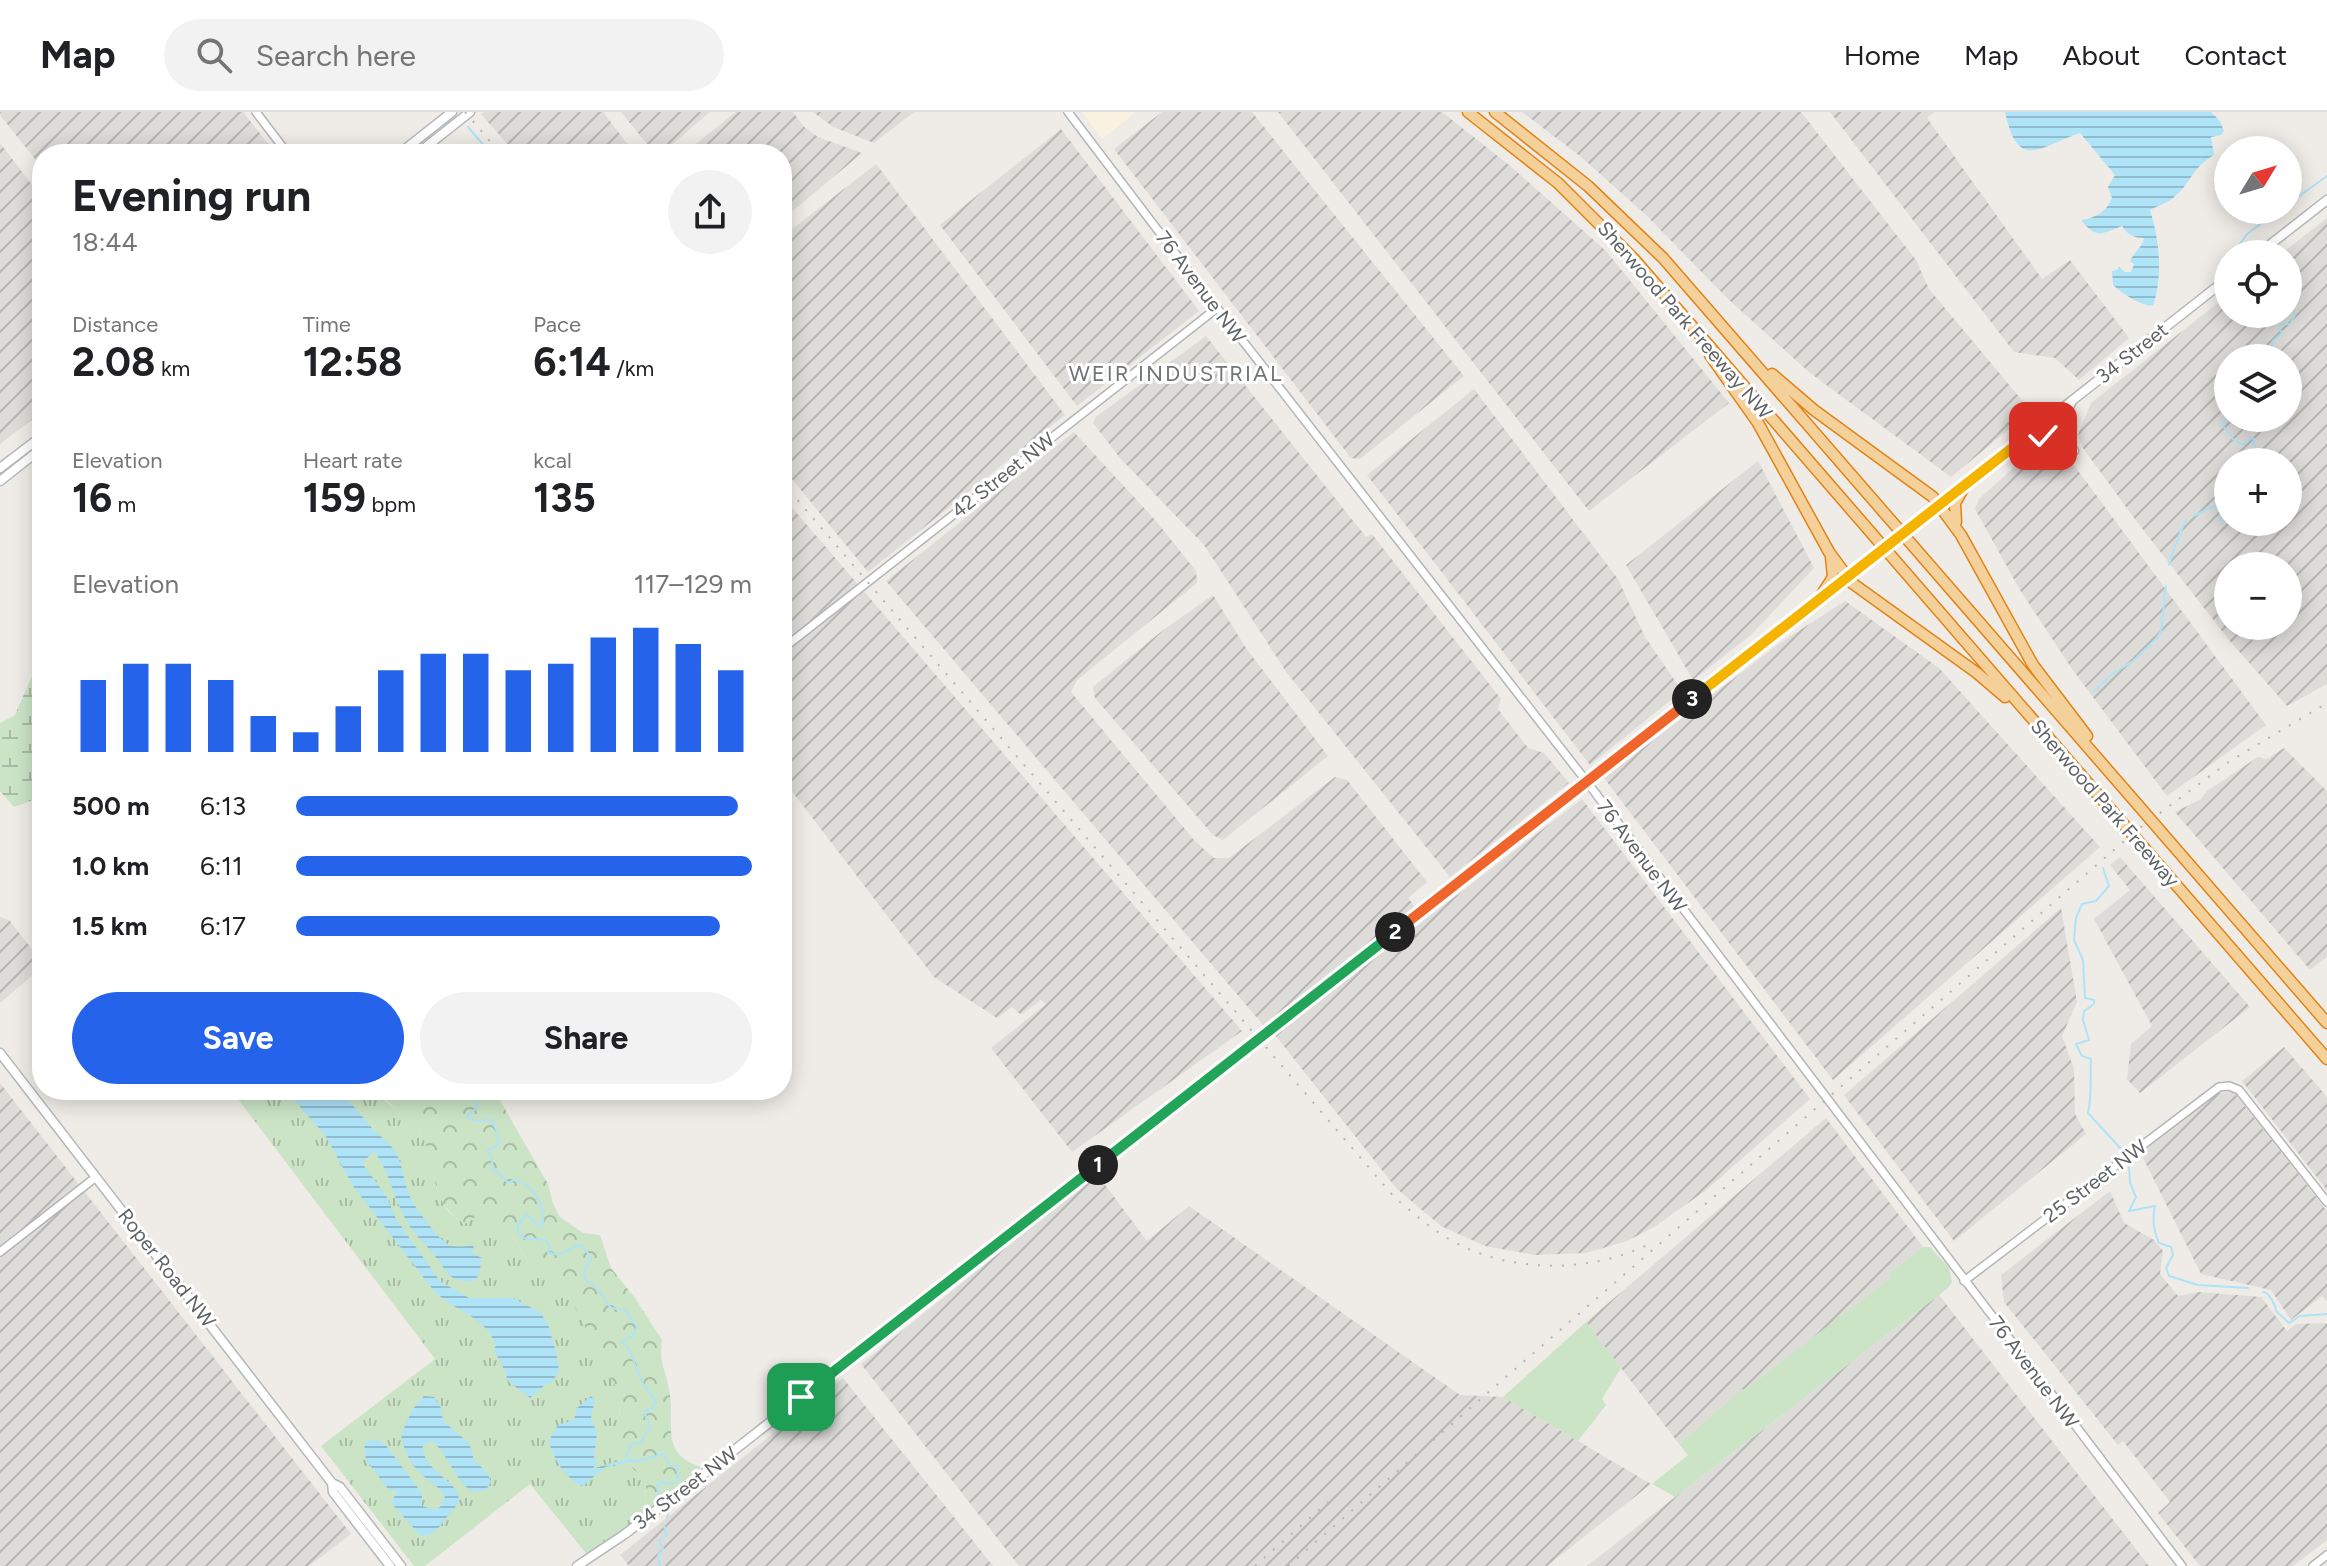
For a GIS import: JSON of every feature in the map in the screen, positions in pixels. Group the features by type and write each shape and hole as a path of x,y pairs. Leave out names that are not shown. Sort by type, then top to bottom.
{"highway":[{"name":"Sherwood Park Freeway NW","path":"1468,112 1578,201 1669,298 1883,547"},
{"name":"Sherwood Park Freeway NW","path":"1495,112 1629,223 1743,348 1901,533"},
{"path":"1669,298 1758,423 1829,552 1848,577 1861,591 1977,673 2041,730"},
{"path":"1743,348 1794,394 1927,491 1940,505 1961,535 2033,665 2125,790"},
{"path":"1961,535 1954,509 1965,485"},
{"name":"Sherwood Park Freeway","path":"1901,533 2327,1023"},
{"name":"Sherwood Park Freeway","path":"1883,547 2327,1059"},
{"path":"1819,599 1833,573 1829,552"},
{"path":"2286,976 2327,1016"}],"main road":[{"path":"412,144 452,112"},
{"path":"430,144 470,112"},
{"path":"2276,240 2327,200"},
{"name":"34 Street","path":"1848,577 2214,289"},
{"path":"2017,444 2049,436 2074,451 2064,421 2074,399"},
{"path":"0,468 32,444"},
{"path":"0,481 32,456"},
{"name":"34 Street NW","path":"577,1566 699,1478 1848,577"},
{"name":"Roper Road NW","path":"0,1053 32,1094"},
{"name":"Roper Road NW","path":"36,1100 332,1483 340,1487 401,1566"},
{"name":"Roper Road NW","path":"332,1483 333,1492 390,1566"}],"street":[{"path":"256,112 280,144"},
{"name":"76 Avenue NW","path":"1068,112 1587,782 2182,1566"},
{"name":"42 Street NW","path":"792,641 1217,308"},
{"name":"25 Street NW","path":"1964,1281 2219,1087 2229,1086 2239,1090 2327,1202"},
{"path":"0,1252 96,1177"},
{"path":"2313,1566 2327,1555"}],"shaded area":[{"path":"0,112 243,112 268,144 32,144 32,155"},
{"path":"603,112 627,144 507,144 481,114"},
{"path":"621,112 710,112 673,144 647,144"},
{"path":"736,112 793,112 803,126 818,137 862,153 792,212 792,144 696,144"},
{"path":"813,112 914,112 874,143 833,127"},
{"path":"1082,112 1136,112 1102,139"},
{"path":"1162,112 1252,112 1464,376 1360,459 1351,458 1114,149"},
{"path":"1278,112 1442,112 1509,165 1606,251 1729,403 1589,511"},
{"path":"1522,112 1801,112 1916,260 1929,289 2031,411 1951,477 1810,373 1728,299 1646,215 1580,156"},
{"path":"1830,112 1934,112 1927,118 2042,279 2070,260 2129,338 2079,380 2055,358 2014,352"},
{"path":"1061,129 1199,311 1077,406 940,225"},
{"path":"0,143 32,185 32,420 0,444"},
{"path":"876,164 1065,415 868,572 792,479 792,229"},
{"path":"2327,218 2327,684 2287,706 2229,640 2302,640 2302,552 2214,552 2214,621 2083,448 2078,435 2091,403 2214,306 2214,328 2302,328 2302,240 2299,240"},
{"path":"1206,336 1366,537 1372,534 1501,699 1498,709 1528,748 1544,753 1569,783 1450,877 1287,673 1204,545 1120,458 1093,423 1096,417"},
{"path":"1474,389 1618,579 1645,637 1682,691 1590,765 1367,475"},
{"path":"1074,432 1156,521 1196,571 1197,583 1077,680 1071,692 1194,840 1214,858 1229,858 1335,777 1347,780 1427,882 1408,898 1415,907 1263,1025 886,581"},
{"path":"2046,447 2065,453 2266,725 2167,796 2072,669 2020,590 1975,509 1979,499 2034,449"},
{"path":"1758,461 1814,568 1751,635 1693,680 1626,565"},
{"path":"792,508 1242,1031 1072,1152 991,1048 1046,1004 1041,1000 1021,1015 1012,1007 997,1018 934,977 792,791"},
{"path":"1213,595 1246,648 1328,756 1223,840 1213,835 1095,698 1093,687 1162,631"},
{"path":"1845,601 1939,668 2100,847 1833,1080 1604,778 1780,643"},
{"path":"2284,748 2327,791 2327,957 2310,970 2175,812 2201,799 2207,791 2258,757 2267,759"},
{"path":"1582,799 1810,1099 1705,1191 1654,1227 1627,1241 1586,1253 1535,1255 1485,1246 1441,1226 1397,1189 1275,1035"},
{"path":"2120,857 2250,1007 2140,1093 2127,1079 2131,1044 2152,1026 2094,919 2130,890 2110,865"},
{"path":"2061,908 2077,1002 2062,1036 2074,1069 2075,1114 2086,1134 1954,1241 1844,1095"},
{"path":"0,917 9,920 32,949 32,976 0,1003"},
{"path":"2284,1047 2327,1097 2327,1190 2242,1081"},
{"path":"0,1083 351,1534 309,1566 0,1566"},
{"path":"2234,1092 2327,1211 2327,1301 2322,1296 2291,1320 2271,1290 2201,1274 2140,1152 2217,1093"},
{"path":"1826,1118 1923,1247 1890,1272 1893,1277 1742,1389 1679,1444 1586,1322"},
{"path":"1097,1174 1147,1241 1189,1206 1460,1395 1503,1397 1651,1484 1547,1566 1019,1566 861,1364"},
{"path":"2110,1191 2124,1223 2154,1240 2163,1251 2160,1274 2178,1296 2199,1292 2261,1297 2287,1331 2296,1324 2327,1323 2327,1540 2293,1566 2200,1566 2158,1513 2170,1502 2123,1441 2118,1445 2004,1302 2001,1275"},
{"path":"1939,1295 2149,1566 1587,1566 1675,1497"},
{"path":"843,1378 993,1566 629,1566 620,1555"}],"green space":[{"path":"32,676 32,801 14,807 0,791 0,723 15,715"},
{"path":"239,1100 385,1100 417,1126 426,1144 439,1195 453,1216 465,1224 491,1206 509,1229 528,1263 564,1286 620,1395 618,1455 646,1481 645,1504 629,1519 632,1524 589,1557 530,1484 425,1566 414,1566 321,1446 435,1359"},
{"path":"386,1100 500,1100 548,1184 560,1217 583,1233 600,1235 611,1268 662,1340 674,1445 679,1454 701,1467 632,1524 629,1519 645,1504 646,1481 618,1455 620,1407 564,1287 528,1263 509,1229 465,1224 456,1219 440,1200 420,1130"},
{"path":"1923,1247 1930,1247 1949,1268 1952,1282 1948,1288 1675,1497 1652,1484 1688,1455 1679,1444 1742,1389 1892,1277 1889,1273"},
{"path":"1586,1322 1621,1368 1602,1399 1606,1405 1578,1441 1503,1397"}],"water":[{"path":"2005,112 2211,112 2220,121 2224,131 2211,137 2214,155 2200,165 2173,198 2150,210 2159,258 2153,306 2142,304 2113,285 2112,271 2119,267 2131,272 2134,264 2130,261 2144,238 2132,235 2122,226 2104,233 2095,232 2081,220 2096,216 2107,207 2112,198 2108,187 2115,175 2080,133 2032,150 2016,143"},
{"path":"294,1100 349,1100 394,1150 410,1197 434,1231 449,1245 474,1245 472,1253 482,1258 479,1275 474,1281 450,1276 407,1222 384,1167 373,1152 362,1163 387,1197 396,1219 440,1281 469,1298 513,1298 540,1312 548,1324 557,1356 559,1371 551,1383 530,1398 508,1381 493,1350 496,1346 492,1336 478,1321 434,1291 353,1186 325,1135"},
{"path":"424,1396 434,1397 441,1408 443,1421 469,1443 474,1460 488,1474 491,1482 486,1490 473,1492 461,1481 432,1441 423,1445 428,1462 455,1489 458,1502 438,1528 421,1536 391,1503 397,1492 389,1490 366,1460 364,1443 374,1439 385,1444 422,1493 422,1506 434,1510 440,1507 445,1497 413,1465 401,1435 412,1410"},
{"path":"591,1396 595,1400 591,1418 597,1433 594,1458 598,1462 592,1469 618,1461 635,1461 605,1467 583,1486 571,1479 561,1467 549,1440 558,1425 574,1420 577,1408"}],"waterway":[{"path":"468,127 482,144"},
{"path":"2302,194 2327,176"},
{"path":"2243,240 2260,224"},
{"path":"2272,344 2282,333 2279,328"},
{"path":"2228,432 2243,445 2254,439 2256,448"},
{"path":"2193,516 2214,507"},
{"path":"2169,565 2186,520"},
{"path":"2093,692 2157,638 2161,631 2166,586"},
{"path":"2103,868 2109,886 2096,901 2082,904 2076,918 2074,940 2083,960 2085,998 2094,1000 2094,1004 2084,1011 2083,1020 2089,1040 2076,1044 2082,1056 2091,1059 2088,1113 2122,1150"},
{"path":"476,1100 478,1107 467,1116 475,1121 491,1120 496,1129 498,1145 487,1151 492,1158 492,1170 508,1183 514,1180 528,1186 540,1204 543,1226 527,1214 518,1225 518,1233 524,1238 545,1240 550,1246 548,1252 552,1254 583,1246 591,1258 583,1273 585,1280 594,1285 611,1308 625,1310 637,1327 635,1333 622,1343 628,1347 642,1382 656,1402 644,1411 650,1427 641,1442 630,1445 626,1457 638,1461 663,1454 669,1464 677,1466 678,1480 671,1484 661,1482 657,1486 658,1493 664,1499"},
{"path":"2129,1167 2130,1183 2136,1197 2129,1211 2155,1206 2157,1238 2159,1243 2171,1247 2173,1255 2166,1268 2169,1276 2198,1285 2248,1288"},
{"path":"2263,1292 2289,1323 2300,1316 2327,1314"},
{"path":"667,1517 671,1507"},
{"path":"660,1566 658,1555 663,1549 659,1541 666,1536 664,1524"}],"railway":[{"path":"465,112 492,144"},
{"path":"792,494 1395,1198 1449,1239 1497,1259 1524,1264 1551,1266 1604,1260 1653,1242"},
{"path":"1288,1566 2137,830 2230,761 2327,703"},
{"path":"1255,1566 1328,1502"}],"district":[{"name":"WEIR INDUSTRIAL","path":"1176,373"}],"route":[{"path":"801,1397 2017,444 2043,436"}]}
